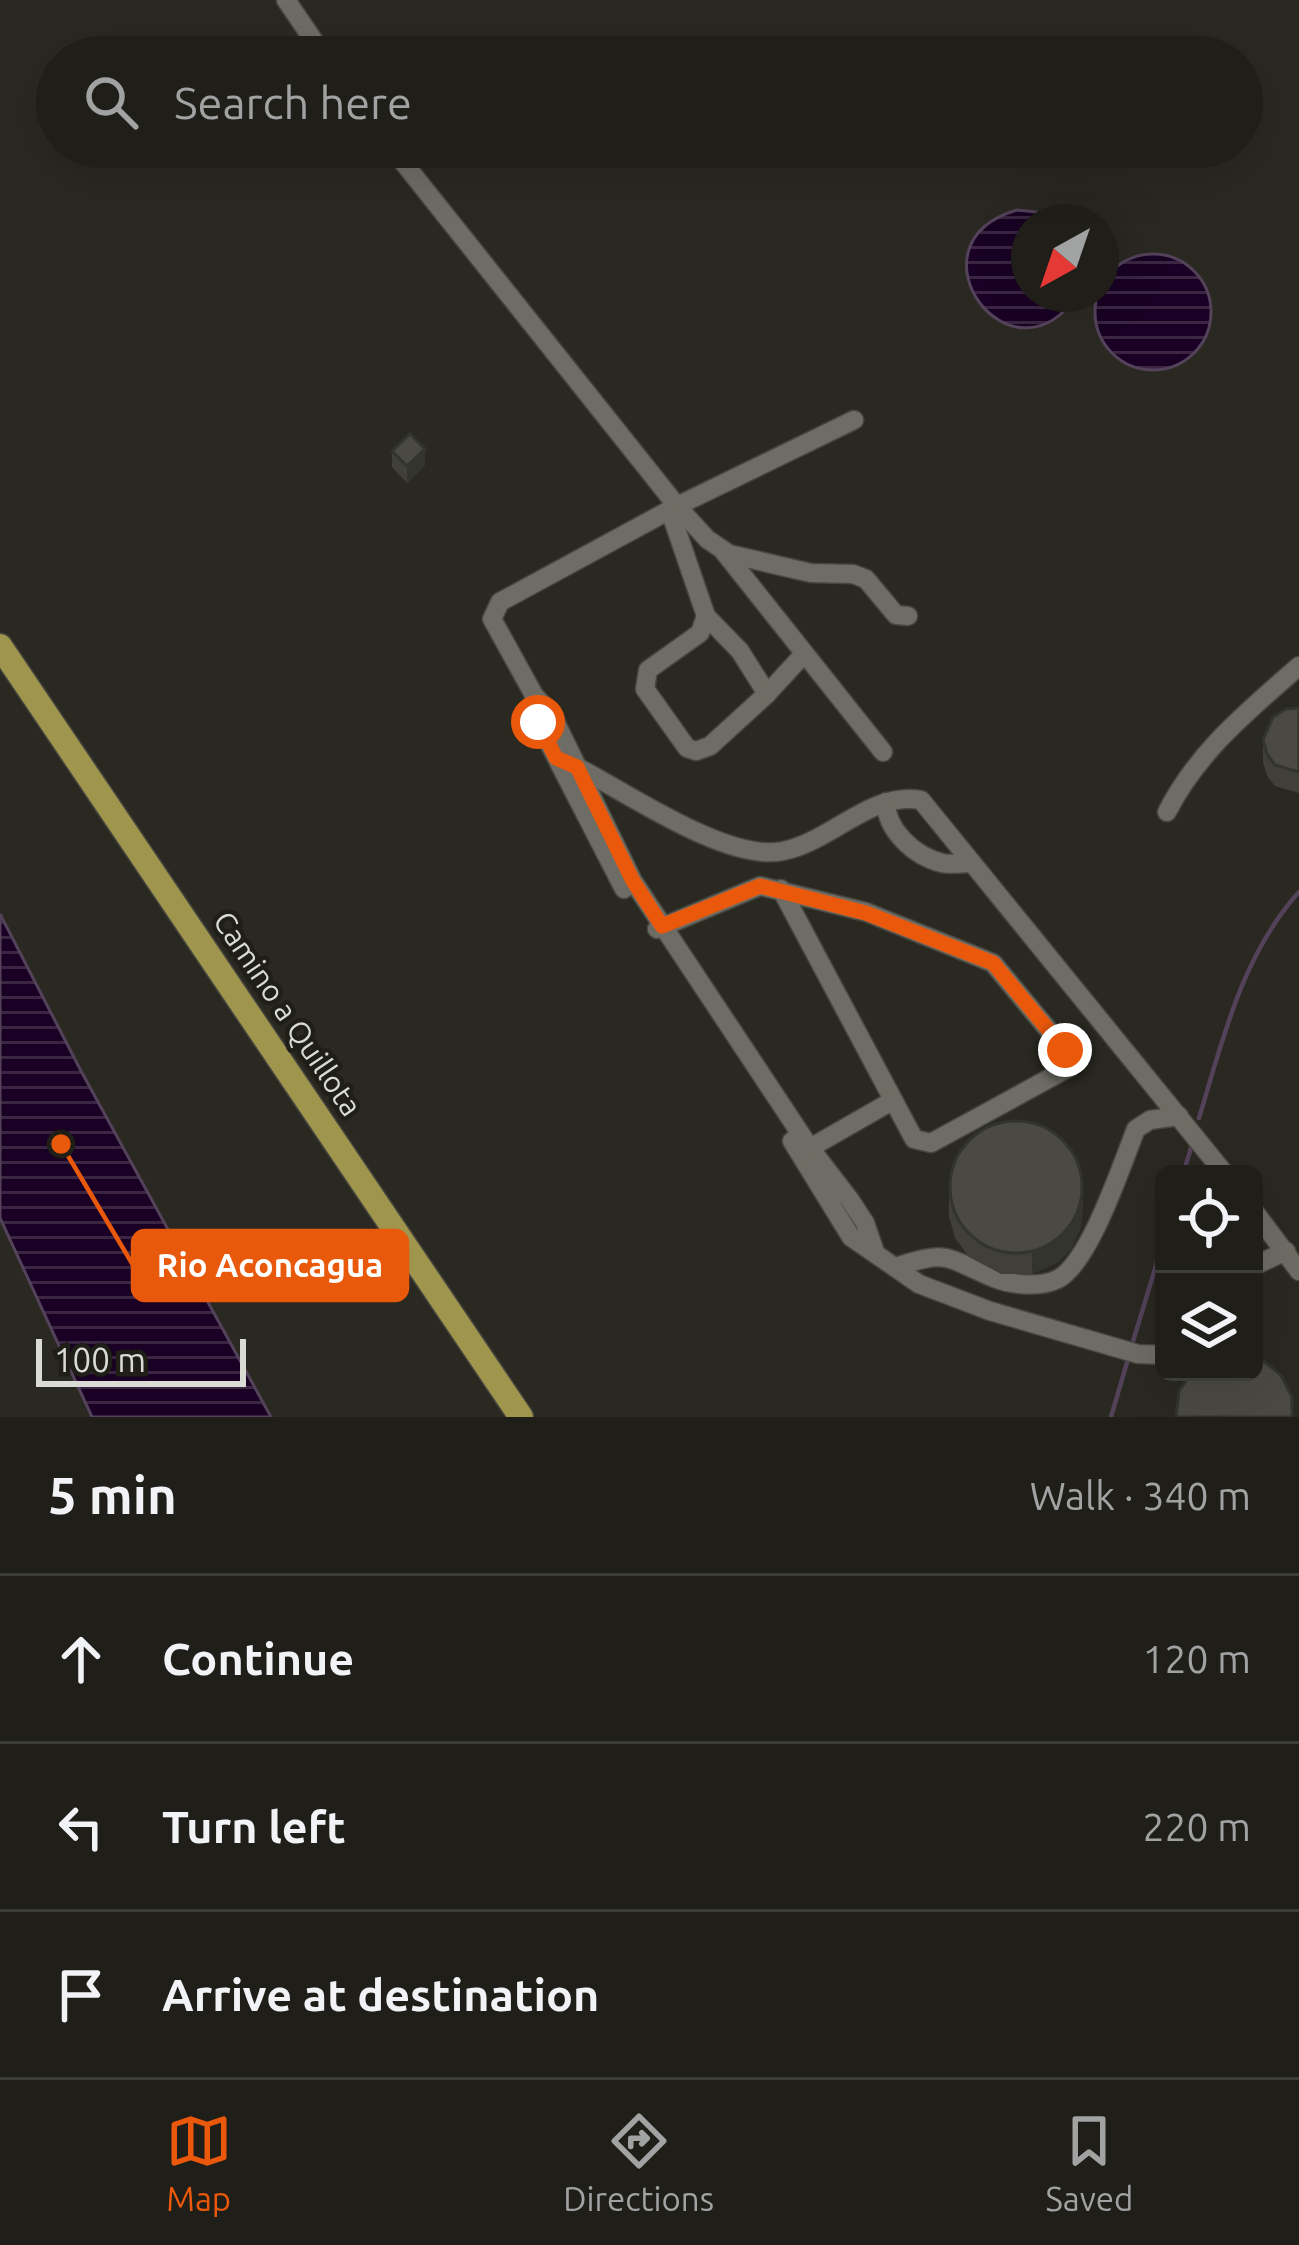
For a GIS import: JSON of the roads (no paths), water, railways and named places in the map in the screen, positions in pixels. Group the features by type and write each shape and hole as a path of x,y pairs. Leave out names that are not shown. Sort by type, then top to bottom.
{"main road":[{"name":"Camino a Quillota","path":"0,646 521,1417"}],"street":[{"path":"286,0 311,36"},
{"path":"407,168 674,509 721,548 883,752"},
{"path":"658,929 552,715 534,695 492,619 500,602 854,420"},
{"path":"674,509 706,616 740,651 767,694"},
{"path":"721,548 746,560 811,573 853,574 866,579 896,615 908,616"},
{"path":"706,616 700,633 648,670 645,689 686,748 696,751 710,746 803,655"},
{"path":"1167,812 1186,775 1228,729 1299,666"},
{"path":"534,695 538,722 610,863 805,1151 865,1223 875,1252 919,1284 990,1311 1138,1354 1155,1355"},
{"path":"556,758 673,822 750,850 779,853 807,844 898,796 921,800 1218,1165"},
{"path":"886,802 886,816 896,834 917,850 942,862 971,862"},
{"path":"658,929 760,886 781,889 866,913 993,963 1072,1061 1067,1071 931,1143 921,1143 909,1133 781,889"},
{"path":"805,1151 892,1101"},
{"path":"896,1267 932,1255 1000,1281 1040,1285 1063,1277 1096,1228 1136,1130 1150,1120 1179,1116"},
{"path":"1263,1222 1299,1271"},
{"path":"1263,1262 1286,1251"}],"waterway":[{"path":"1199,1118 1249,970 1299,892"},
{"path":"1186,1165 1191,1148"},
{"path":"1131,1348 1155,1269"},
{"path":"1111,1417 1128,1359"}],"place":[{"name":"Rio Aconcagua","path":"61,1144"}]}
